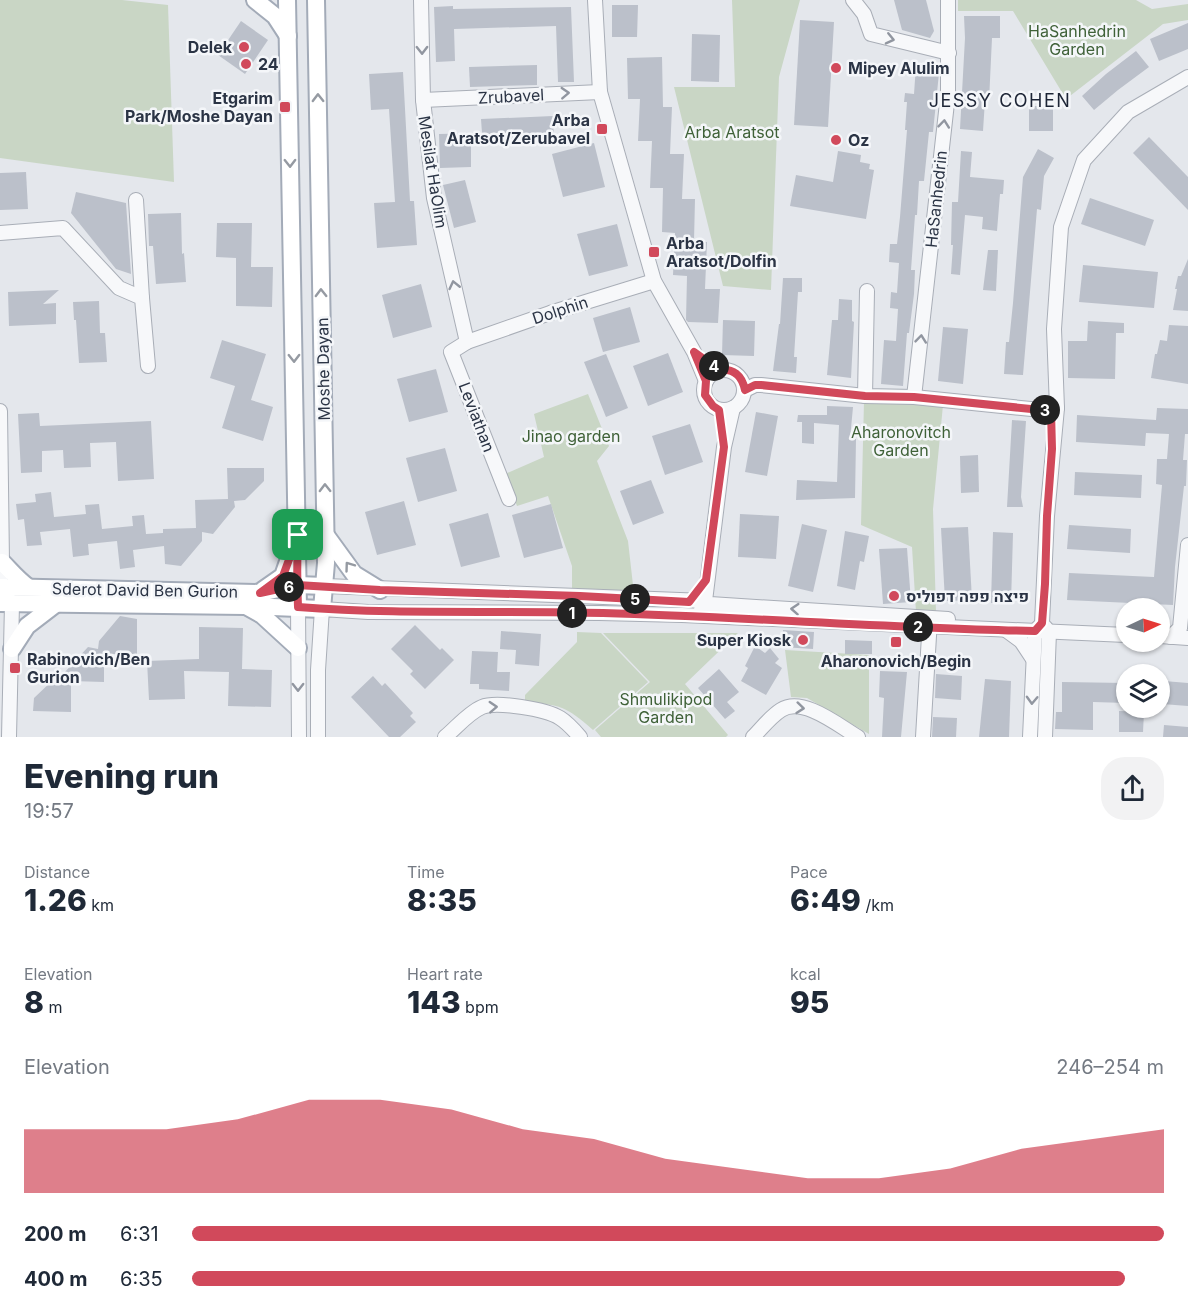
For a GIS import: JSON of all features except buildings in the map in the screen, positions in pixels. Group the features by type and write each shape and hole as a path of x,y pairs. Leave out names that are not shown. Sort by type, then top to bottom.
{"main road":[{"path":"255,0 275,16 288,36"},
{"name":"Moshe Dayan","path":"287,0 298,607"},
{"name":"Moshe Dayan","path":"316,0 326,534 322,609"},
{"path":"326,534 354,574 380,590"},
{"path":"260,593 283,576 298,535"},
{"path":"2,562 13,576 28,587"},
{"name":"Sderot David Ben Gurion","path":"0,586 260,593 297,585 325,586"},
{"path":"12,649 27,626 57,603"},
{"name":"Sderot David Ben Gurion","path":"6,604 57,603 322,609"},
{"path":"245,606 262,615 298,648"}],"street":[{"name":"Mesilat HaOlim","path":"421,0 423,100 434,198 467,342"},
{"path":"595,0 600,92 654,281 694,352 706,381 705,395 713,406 726,409 743,398 745,390 740,376 735,372 726,369 719,370 712,373 706,381"},
{"path":"854,0 864,14 871,34 949,53"},
{"name":"HaSanhedrin","path":"914,397 948,94 948,0"},
{"path":"1045,737 1042,629 1056,373 1054,329 1061,227 1084,160 1128,112 1188,78"},
{"name":"Zrubavel","path":"423,100 600,92"},
{"path":"136,200 148,366"},
{"path":"0,233 63,228 118,288 142,298"},
{"name":"Dolphin","path":"467,342 550,313 654,281"},
{"path":"865,396 867,291"},
{"name":"Leviathan","path":"467,342 451,352 509,499"},
{"path":"694,352 719,370"},
{"path":"745,390 761,385 865,396 914,397 1054,410"},
{"path":"696,616 705,601 724,447 726,409"},
{"path":"0,411 2,562 0,586 6,604 12,649 9,737"},
{"path":"1177,634 1188,545"},
{"path":"689,602 706,580"},
{"path":"325,586 380,590 705,601 710,604 1006,630 1116,626"},
{"name":"Moshe Dayan","path":"298,607 299,737"},
{"path":"322,609 368,612 598,613 930,623 1116,634"},
{"name":"Moshe Dayan","path":"318,737 318,670 322,609"},
{"path":"923,737 930,623"},
{"path":"1030,737 1033,659 1042,629"},
{"path":"1006,630 1021,641 1033,659"},
{"path":"445,737 478,709 493,705 550,713 566,722 580,737"},
{"path":"753,737 780,711 794,706 810,709 858,737"}],"green space":[{"path":"0,0 122,0 168,5 174,182 0,158"},
{"name":"Arba Aratsot","path":"732,0 800,0 779,77 771,290 723,286 674,87 735,87"},
{"name":"HaSanhedrin Garden","path":"958,0 1136,0 1152,9 1188,4 1188,20 1163,24 1066,99 1013,11 958,11"},
{"name":"Jinao garden","path":"588,394 609,446 597,461 628,541 634,594 572,591 572,566 548,496 517,506 505,474 544,457 534,414"},
{"name":"Aharonovitch Garden","path":"864,401 943,405 933,509 936,612 916,612 912,547 861,525"},
{"path":"577,632 601,633 648,682 593,730 562,708 525,701 525,695 577,642"},
{"name":"Shmulikipod Garden","path":"603,633 738,633 685,684 728,735 726,737 601,737 595,730 650,682"},
{"path":"785,650 869,655 869,734 807,698 791,697"}],"place":[{"name":"Delek","path":"244,47"},
{"name":"24","path":"246,64"},
{"name":"Mipey Alulim","path":"836,68"},
{"name":"Etgarim Park/Moshe Dayan","path":"285,107"},
{"name":"Arba Aratsot/Zerubavel","path":"602,129"},
{"name":"Oz","path":"836,140"},
{"name":"Arba Aratsot/Dolfin","path":"654,252"},
{"name":"פיצה פפה דפוליס","path":"894,596"},
{"name":"Super Kiosk","path":"803,640"},
{"name":"Aharonovich/Begin","path":"896,642"},
{"name":"Rabinovich/Ben Gurion","path":"15,668"}],"district":[{"name":"JESSY COHEN","path":"1000,101"}],"route":[{"path":"298,535 283,576 260,593 297,585 689,602 706,580 724,447 719,410 708,402 704,388 706,381 694,352 719,370 726,369 735,372 744,383 745,390 761,385 1051,411 1052,449 1045,584 1042,623 1035,631 681,615 368,612 298,607 297,585 297,564 298,535"}]}
